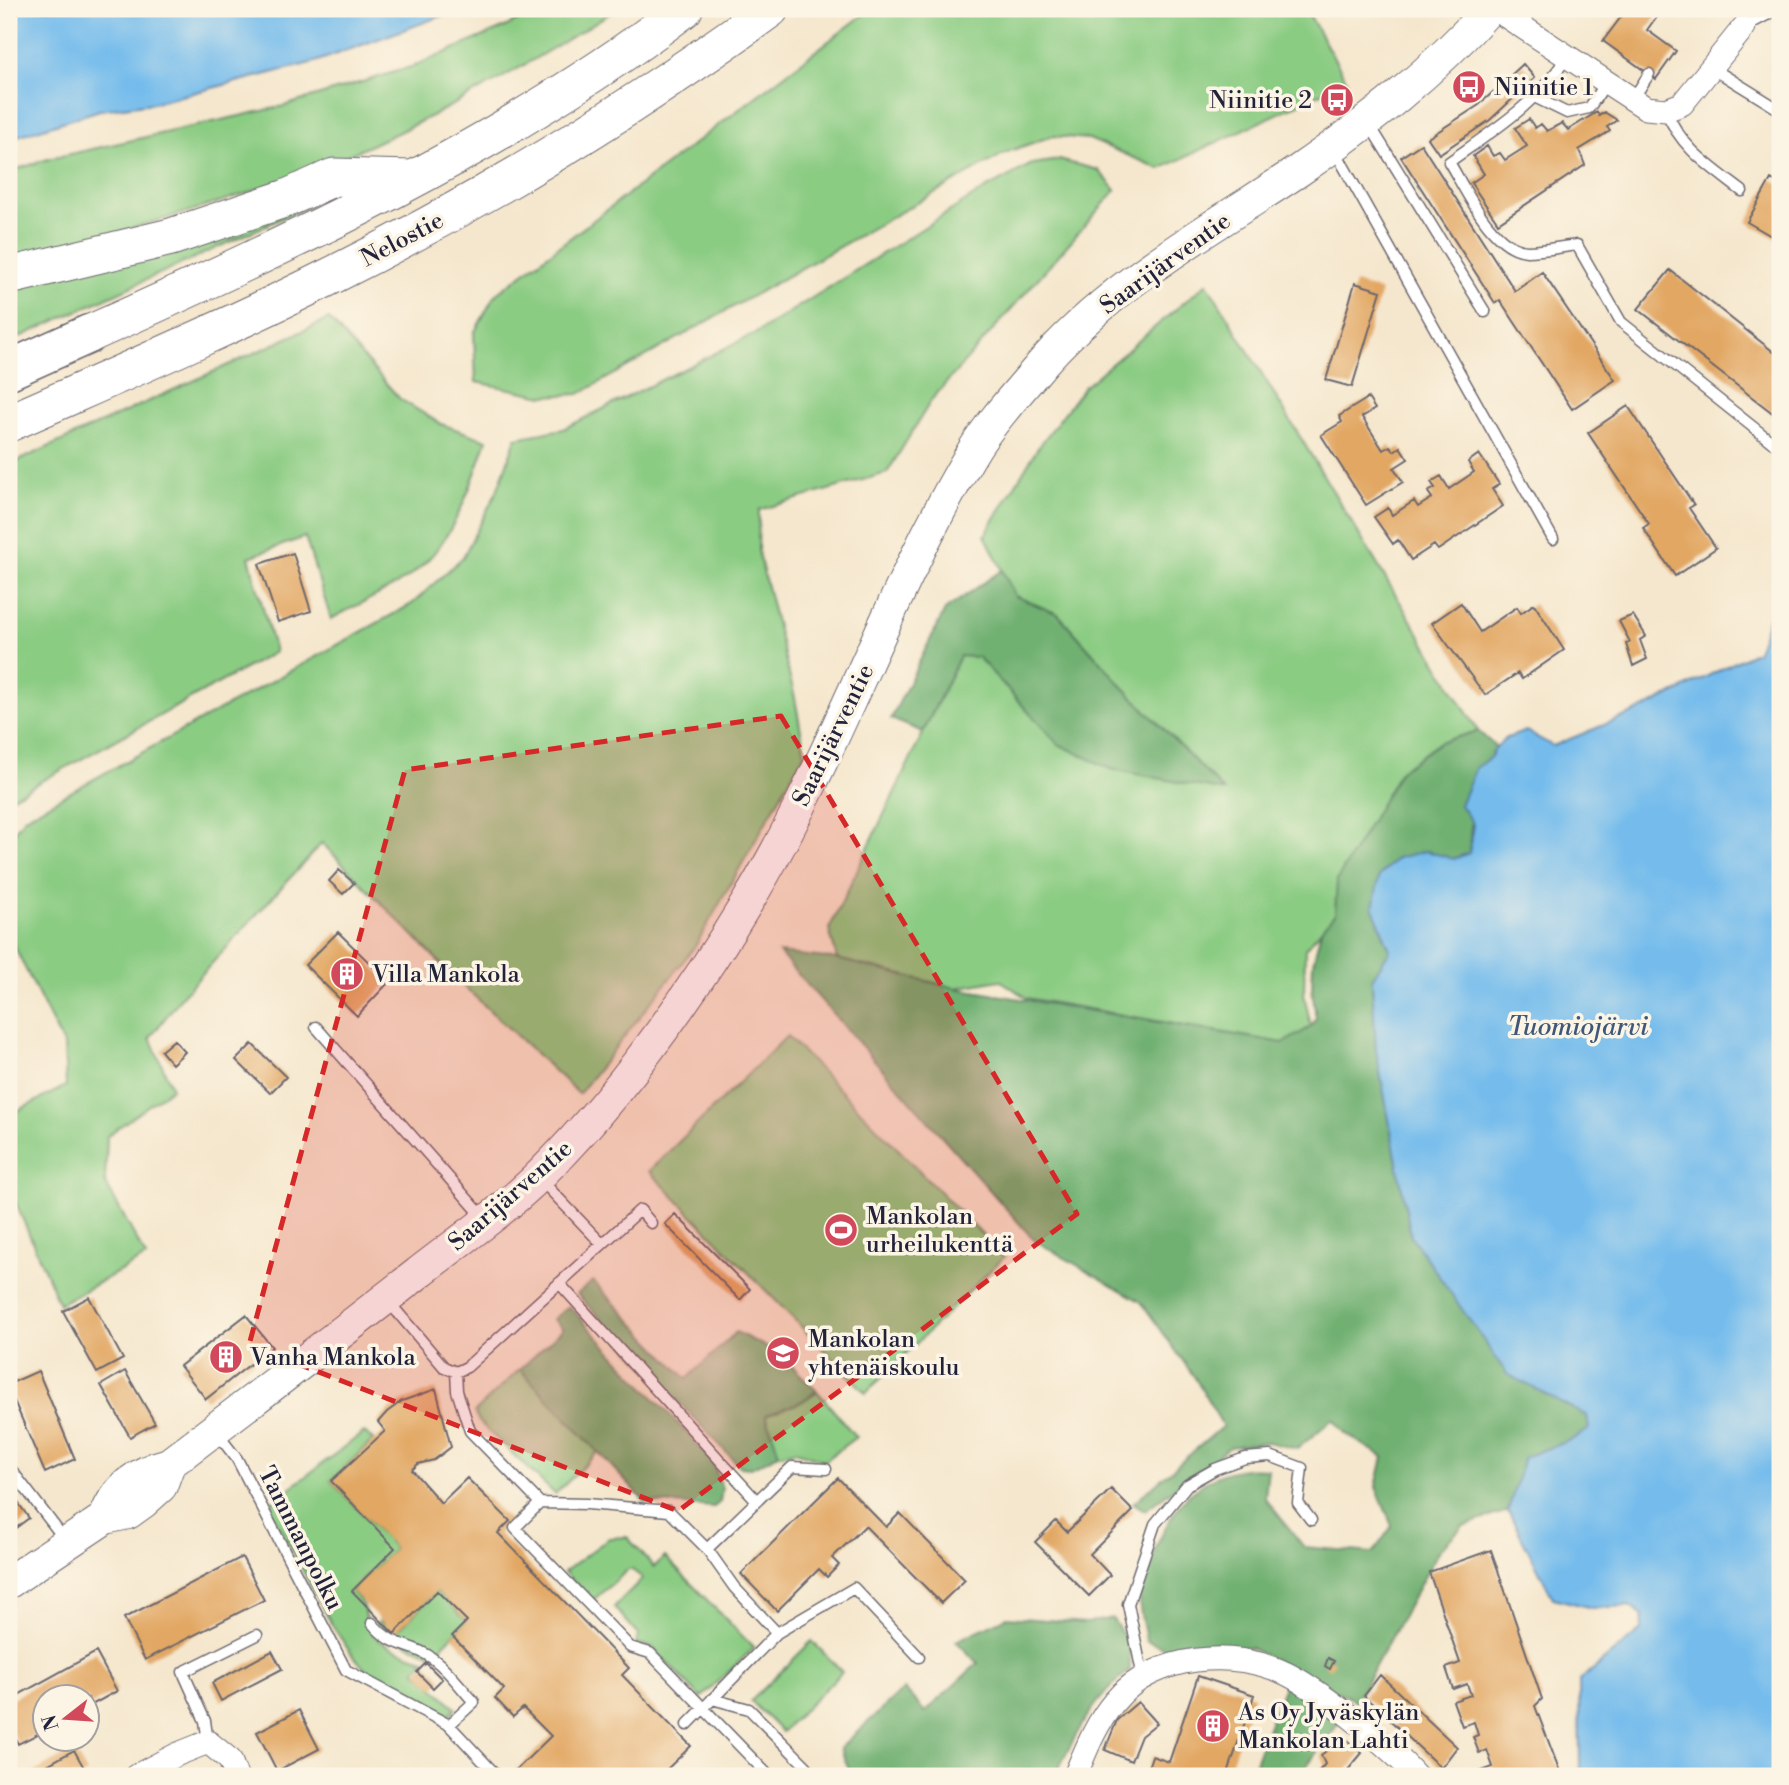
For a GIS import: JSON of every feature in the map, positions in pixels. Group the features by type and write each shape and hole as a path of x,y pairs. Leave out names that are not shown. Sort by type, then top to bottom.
{"highway":[{"name":"Nelostie","path":"9,370 193,288 413,179 587,75 684,9"},
{"name":"Nelostie","path":"9,423 302,290 449,214 609,120 770,9"},
{"path":"9,276 171,237 287,198 334,177 413,179"}],"main road":[{"name":"Saarijärventie","path":"9,1582 105,1518 128,1513 142,1503 161,1486 169,1464 487,1221 538,1177 616,1091 673,1017 750,898 819,769 907,580 975,448 1038,368 1072,333 1144,274 1368,122 1454,48 1489,9"}],"street":[{"path":"1495,9 1646,108 1666,110 1682,104 1712,68 1742,18"},
{"path":"1075,1776 1097,1726 1116,1699 1143,1678 1197,1659 1246,1660 1287,1674 1357,1723 1416,1776"},
{"path":"136,1776 208,1742 230,1759 236,1776"}],"lane":[{"path":"1742,18 1778,9"},
{"path":"1567,56 1546,85 1496,128 1449,162 1492,232 1507,244 1525,251 1577,245 1621,322 1773,443"},
{"path":"1712,68 1780,110"},
{"path":"1633,99 1649,74"},
{"path":"1522,91 1567,113 1589,108 1607,82"},
{"path":"1666,110 1674,131 1688,149 1742,191"},
{"path":"1368,122 1485,312"},
{"path":"1332,147 1553,539"},
{"path":"1417,205 1427,198"},
{"path":"316,1027 487,1221"},
{"path":"538,1177 602,1244"},
{"path":"386,1299 444,1367 456,1372 467,1367 639,1210 651,1223"},
{"path":"559,1283 757,1501"},
{"path":"456,1372 457,1391 470,1431 540,1503 669,1511 707,1549 734,1587 777,1633"},
{"name":"Tammanpolku","path":"214,1430 237,1459 346,1670 449,1726"},
{"path":"1143,1678 1128,1604 1155,1524 1187,1485 1215,1469 1245,1458 1270,1457 1302,1468 1298,1503 1311,1520"},
{"path":"9,1467 68,1543"},
{"path":"707,1549 792,1467 826,1469"},
{"path":"540,1503 515,1528 629,1647 650,1653 769,1776"},
{"path":"687,1725 777,1633 854,1588 919,1657"},
{"path":"372,1623 382,1636 399,1646 431,1657 474,1702 449,1726 497,1776"},
{"path":"208,1742 205,1721 183,1672 257,1635"},
{"path":"712,1699 749,1709 807,1767 802,1776"}],"highlighted area":[{"path":"781,716 1077,1214 678,1511 249,1345 405,770"}],"green space":[{"path":"540,9 617,9 460,101 336,160 188,212 9,261 9,172 48,159 284,106 414,66"},
{"path":"871,9 1306,9 1347,81 1160,169 1089,139 1052,136 1007,152 579,394 544,396 476,382 474,333 495,295"},
{"path":"1059,160 1098,170 1116,190 932,399 887,473 759,510 758,551 795,698 805,753 696,945 579,1094 454,977 322,843 182,996 150,1038 172,1088 107,1136 105,1182 146,1257 59,1304 9,1187 9,1115 66,1086 64,1046 9,936 9,838 25,817 412,604 463,557 497,491 516,438 563,429 758,332 985,189 1032,164"},
{"path":"311,205 9,342 9,289"},
{"path":"1207,283 1478,731 1440,742 1338,879 1335,914 1305,949 1304,994 1311,1027 1283,1043 1027,998 1000,980 955,988 837,959 829,929 960,656 978,657 1058,744 1223,790 1122,686 1058,614 1015,596 985,535 1037,449 1084,387"},
{"path":"329,319 400,399 441,424 487,440 466,497 448,534 423,565 407,578 331,619 305,537 249,557 275,652 9,799 9,465"},
{"path":"1002,570 1015,596 1058,614 1122,686 1224,791 1111,769 1058,744 978,657 960,656 923,732 891,719 945,610"},
{"path":"1478,731 1496,747 1491,757 1476,767 1469,853 1453,859 1426,851 1373,908 1390,950 1372,979 1376,1051 1411,1236 1568,1404 1587,1416 1590,1429 1573,1439 1525,1457 1508,1511 1463,1526 1439,1550 1356,1701 1250,1648 1200,1646 1168,1649 1146,1641 1139,1605 1139,1589 1160,1538 1181,1504 1209,1480 1246,1469 1268,1469 1265,1498 1304,1547 1373,1553 1392,1526 1376,1487 1383,1457 1346,1434 1333,1419 1297,1449 1268,1442 1230,1447 1145,1510 1133,1503 1223,1426 1195,1378 1141,1302 1034,1240 779,953 837,959 955,988 1283,1043 1311,1027 1316,1018 1312,989 1313,963 1321,930 1335,914 1337,880 1400,771 1440,742"},
{"name":"Mankolan urheilukenttä","path":"787,1036 1004,1257 866,1393 649,1171"},
{"path":"593,1281 687,1379 736,1332 779,1353 817,1391 801,1402 766,1415 779,1454 751,1468 740,1467 577,1294"},
{"path":"569,1306 712,1460 722,1488 720,1502 714,1507 645,1502 520,1369 563,1329 553,1319"},
{"path":"520,1369 598,1452 555,1494 479,1422 475,1412"},
{"path":"817,1391 856,1437 824,1461 796,1451 779,1454 765,1415 801,1402"},
{"path":"364,1432 373,1440 331,1481 395,1548 352,1591 362,1604 370,1629 378,1640 425,1660 415,1670 456,1708 449,1715 394,1688 364,1668 350,1652 332,1625 268,1505"},
{"path":"627,1537 654,1567 665,1557 754,1648 701,1698 653,1648 636,1643 639,1635 614,1607 643,1578 628,1570 592,1601 564,1572 609,1538"},
{"path":"437,1591 467,1621 433,1655 392,1637 377,1623 380,1620 394,1634"},
{"path":"1007,1617 1087,1623 1112,1618 1130,1645 1130,1670 1095,1706 1078,1731 1055,1776 852,1776 840,1748 904,1689 925,1712 978,1663 956,1641"},
{"path":"812,1641 842,1672 782,1732 751,1701"},
{"path":"1284,1685 1341,1720 1299,1776 1250,1776"}],"water":[{"path":"9,9 461,9 315,62 153,103 100,110 9,139"},
{"name":"Tuomiojärvi","path":"1780,587 1780,1776 1585,1776 1580,1769 1579,1681 1641,1630 1643,1616 1629,1606 1592,1608 1553,1598 1508,1511 1524,1457 1573,1439 1589,1429 1587,1416 1507,1374 1411,1236 1376,1051 1372,979 1390,950 1373,908 1379,876 1397,858 1426,851 1454,859 1469,853 1473,824 1460,805 1476,767 1491,757 1496,747 1507,738 1526,731 1553,746 1645,708 1757,651"}],"building":[{"path":"1627,9 1662,9 1647,30 1676,51 1656,79 1603,41"},
{"path":"1523,64 1535,78 1490,120 1439,154 1428,138 1479,105"},
{"path":"1597,112 1599,116 1604,112 1617,120 1607,127 1610,131 1579,150 1585,165 1498,223 1471,183 1484,174 1473,156 1487,146 1493,156 1500,153 1505,160 1527,146 1515,128 1529,119 1535,128 1541,124 1547,131 1562,123 1568,130"},
{"path":"1421,144 1515,291 1542,272 1615,380 1572,409 1500,300 1495,303 1401,157"},
{"path":"1771,179 1780,184 1780,241 1747,222"},
{"path":"1670,270 1780,357 1779,418 1638,309"},
{"path":"1355,283 1381,291 1352,387 1326,380"},
{"path":"1368,398 1375,409 1362,417 1383,450 1390,446 1394,451 1400,447 1408,459 1394,468 1403,482 1366,505 1321,435 1342,422 1339,416"},
{"path":"1628,406 1694,505 1689,508 1716,548 1675,576 1643,528 1649,524 1588,433"},
{"path":"1479,454 1499,484 1492,489 1503,506 1438,550 1434,545 1411,560 1398,540 1393,544 1374,517 1388,508 1392,515 1414,501 1418,507 1432,498 1428,492 1435,488 1431,482 1441,476 1449,489 1474,472 1468,462"},
{"path":"293,553 311,611 278,622 259,564"},
{"path":"1461,603 1480,632 1517,607 1521,613 1534,604 1564,650 1522,679 1518,673 1485,695 1432,623"},
{"path":"1633,615 1646,636 1640,640 1647,659 1633,666 1626,644 1630,642 1619,621"},
{"path":"339,870 354,883 343,894 329,881"},
{"name":"Villa Mankola","path":"338,932 389,982 357,1016 305,965"},
{"path":"174,1040 185,1052 172,1064 161,1051"},
{"path":"252,1044 286,1077 270,1093 236,1060"},
{"path":"675,1214 750,1289 740,1300 665,1224"},
{"path":"89,1297 123,1359 97,1373 63,1311"},
{"name":"Vanha Mankola","path":"246,1315 272,1347 206,1399 180,1366"},
{"path":"38,1371 75,1459 45,1473 9,1389 9,1384"},
{"path":"125,1371 155,1423 130,1437 101,1385"},
{"path":"436,1389 451,1447 434,1460 418,1464 412,1470 441,1503 467,1478 510,1521 498,1533 629,1668 622,1675 691,1746 660,1776 516,1776 513,1773 551,1736 523,1708 513,1717 495,1698 504,1689 452,1636 467,1621 437,1591 394,1634 352,1591 395,1548 331,1481 385,1431 378,1422 387,1412 402,1401"},
{"path":"838,1478 886,1527 900,1513 965,1580 941,1603 865,1526 832,1558 839,1565 827,1577 819,1569 777,1611 741,1574"},
{"path":"1111,1489 1133,1511 1090,1554 1110,1575 1089,1596 1035,1542 1056,1521 1067,1532"},
{"path":"9,1490 29,1518 9,1533"},
{"path":"1491,1550 1542,1699 1535,1706 1560,1772 1550,1776 1481,1776 1479,1772 1493,1767 1487,1750 1479,1753 1473,1737 1478,1735 1474,1722 1462,1726 1453,1701 1471,1695 1467,1684 1453,1689 1446,1668 1460,1663 1429,1572"},
{"path":"242,1557 264,1600 145,1660 124,1618"},
{"path":"272,1651 282,1669 221,1701 212,1683"},
{"path":"96,1652 117,1691 102,1699 102,1684 38,1684"},
{"path":"1328,1658 1334,1661 1330,1669 1325,1666"},
{"path":"426,1663 442,1679 433,1688 417,1672"},
{"path":"1380,1675 1457,1747 1441,1768 1364,1696"},
{"name":"As Oy Jyväskylän Mankolan Lahti","path":"1198,1676 1254,1695 1227,1776 1145,1776 1152,1756 1169,1762"},
{"path":"32,1687 32,1737 18,1744 9,1727 9,1700"},
{"path":"1138,1702 1157,1723 1141,1736 1131,1761 1105,1750 1117,1720"},
{"path":"299,1710 319,1749 277,1771 257,1732"},
{"path":"1344,1737 1362,1753 1343,1776 1315,1776 1325,1764 1321,1755"},
{"path":"67,1754 76,1754 87,1773 81,1776 27,1776"}],"place":[{"name":"Niinitie 1","path":"1469,87"},
{"name":"Niinitie 2","path":"1337,100"},
{"name":"Villa Mankola","path":"347,974"},
{"name":"Mankolan urheilukenttä","path":"841,1230"},
{"name":"Mankolan yhtenäiskoulu","path":"783,1353"},
{"name":"Vanha Mankola","path":"226,1357"},
{"name":"As Oy Jyväskylän Mankolan Lahti","path":"1213,1726"}]}
